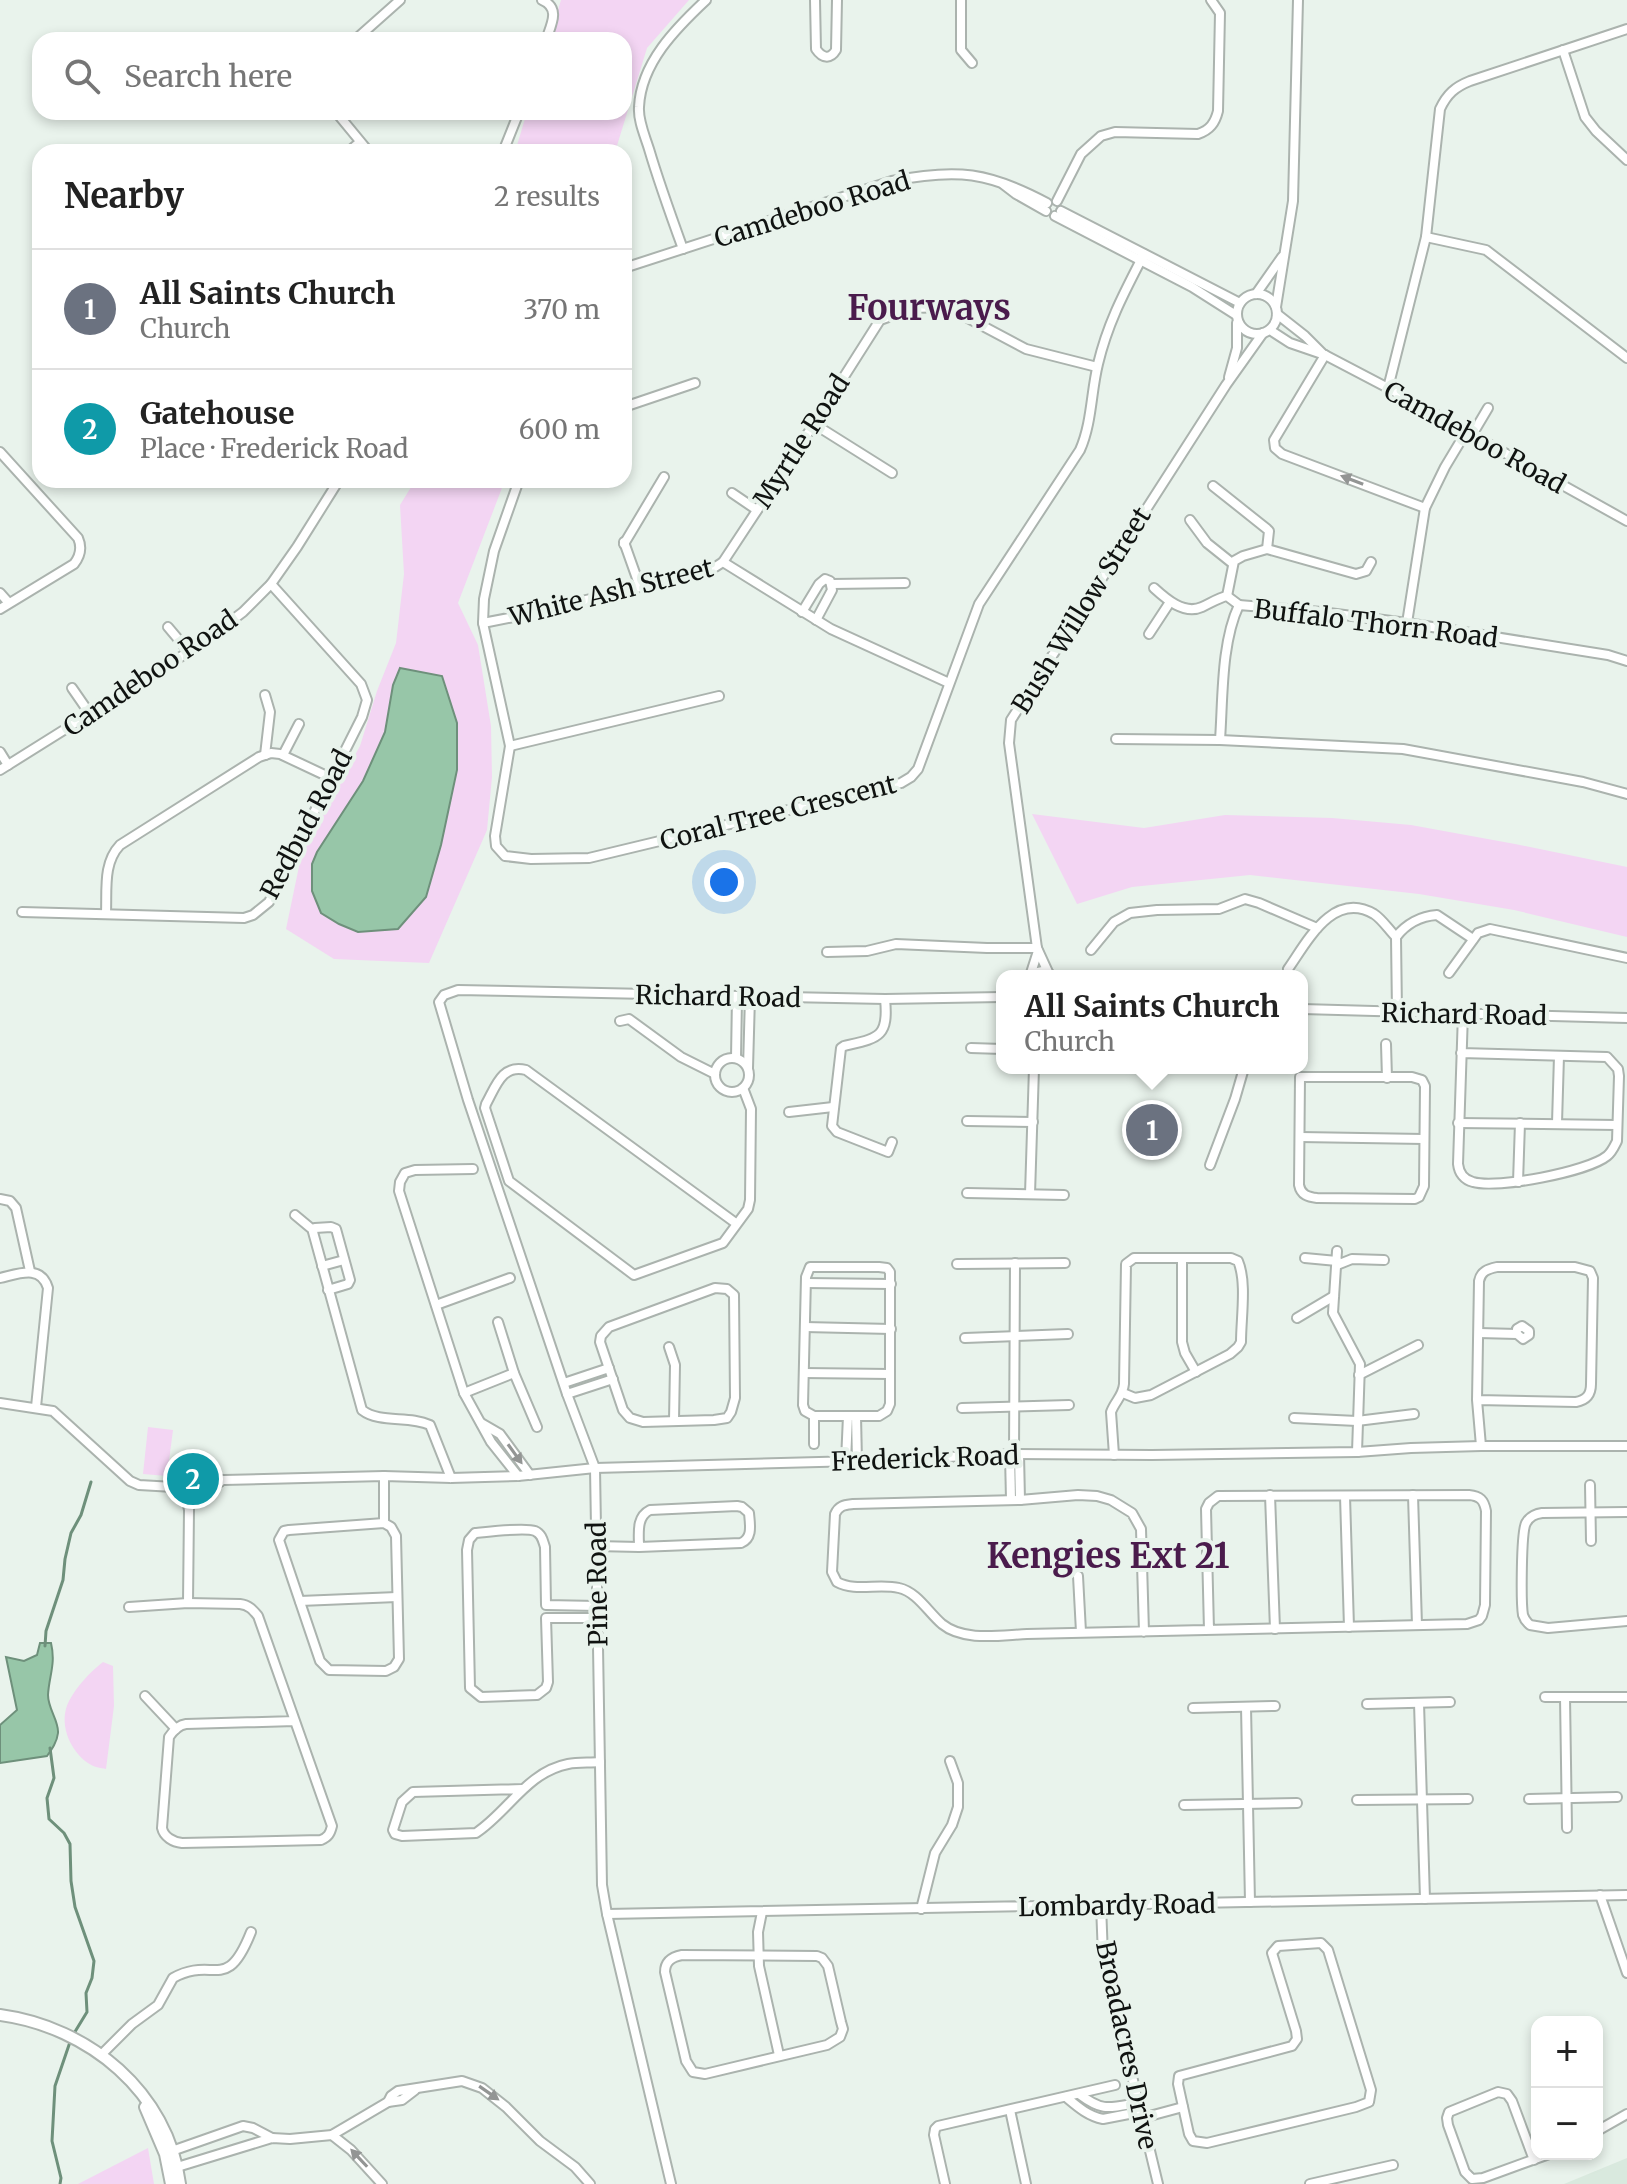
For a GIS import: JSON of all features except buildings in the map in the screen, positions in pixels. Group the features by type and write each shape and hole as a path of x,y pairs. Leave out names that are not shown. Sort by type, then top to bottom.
{"street":[{"path":"364,32 400,0"},
{"path":"542,0 552,5 554,10 549,32"},
{"path":"683,249 663,197 639,110 642,89 659,49 706,0"},
{"path":"815,0 816,49 828,58 836,50 837,0"},
{"path":"961,0 961,50 972,63"},
{"path":"1057,201 1081,154 1101,136 1115,132 1198,134 1214,123 1218,111 1220,13 1211,0"},
{"path":"1142,257 1237,318 1245,331 1251,334 1267,332 1275,322 1293,201 1298,0"},
{"path":"1388,388 1426,237 1440,109 1446,96 1470,81 1627,29"},
{"path":"1563,50 1585,117 1627,160"},
{"path":"342,120 360,142 358,144"},
{"path":"506,144 516,120"},
{"name":"Camdeboo Road","path":"632,265 892,181 929,174 964,173 990,179 1047,207"},
{"path":"1057,201 1053,200 1047,207 1050,215 1058,214 1240,303"},
{"path":"1057,201 1061,204 1058,214"},
{"path":"1426,237 1486,250 1627,358"},
{"name":"Coral Tree Crescent","path":"516,488 494,551 483,623 510,746 495,836 496,846 505,856 514,859 589,858 907,780 918,769 979,604 1080,450 1087,430 1097,367 1108,326 1142,257"},
{"path":"1256,294 1283,257"},
{"path":"1237,318 1240,303 1256,294 1268,297 1276,311"},
{"name":"Myrtle Road","path":"723,562 880,320 913,308 947,307 1026,349 1097,367"},
{"name":"Camdeboo Road","path":"1276,311 1324,354"},
{"name":"Bush Willow Street","path":"1226,385 1237,348 1237,318"},
{"name":"Camdeboo Road","path":"1267,332 1324,354 1627,521"},
{"name":"Bush Willow Street","path":"1049,970 1038,950 1009,743 1011,720 1226,385 1267,332"},
{"path":"1324,354 1274,440 1275,448 1282,454 1425,508"},
{"path":"632,404 695,383"},
{"path":"1407,623 1425,508 1445,467 1488,408"},
{"path":"814,424 892,473"},
{"path":"0,452 32,487"},
{"path":"640,587 623,541 664,477"},
{"path":"1213,486 1269,531 1267,549"},
{"path":"0,609 79,558 81,545 78,538 33,488"},
{"name":"Camdeboo Road","path":"4,768 223,629 271,584 334,488"},
{"path":"732,493 757,510"},
{"path":"1190,520 1207,543 1232,563"},
{"path":"1227,596 1232,563 1243,556 1267,549 1356,574 1366,571 1371,562"},
{"name":"White Ash Street","path":"483,623 709,571 723,562 816,620 949,683"},
{"path":"802,612 825,579 832,584 905,583"},
{"name":"Redbud Road","path":"22,912 244,918 269,902 365,708 365,691 361,684 271,584"},
{"path":"816,620 832,590 832,584"},
{"path":"1154,588 1170,602 1195,609 1227,596 1239,605"},
{"path":"0,593 8,602"},
{"path":"1149,634 1170,602"},
{"name":"Buffalo Thorn Road","path":"1220,740 1231,627 1239,605 1407,623 1608,655 1627,661"},
{"path":"168,627 189,652"},
{"path":"72,688 90,714"},
{"path":"265,695 270,712 265,755"},
{"path":"510,746 719,696"},
{"path":"283,755 299,724"},
{"path":"1116,739 1220,740 1403,749 1583,782 1627,794"},
{"path":"0,752 4,768"},
{"path":"106,913 109,862 120,845 265,755 283,755 331,778"},
{"path":"1091,950 1114,922 1130,913 1219,909 1245,899 1317,928"},
{"path":"1288,969 1321,922 1336,912 1356,909 1374,914 1396,937"},
{"path":"1397,1012 1396,937 1400,931 1416,920 1437,915 1473,939"},
{"path":"1449,973 1483,930 1497,929 1627,958"},
{"path":"827,952 867,951 896,944 1038,950"},
{"name":"Bush Willow Street","path":"1032,970 1038,950"},
{"name":"Richard Road","path":"439,1002 444,995 458,990 885,999 996,997"},
{"path":"736,1058 737,997"},
{"path":"748,1068 736,1058 724,1059 715,1074 718,1085 733,1092 743,1088 749,1079 750,997"},
{"path":"885,999 885,1028 869,1040 841,1048 832,1126 837,1132 888,1152 892,1142"},
{"name":"Pine Road","path":"439,1002 468,1100 595,1468 602,1885 671,2184"},
{"name":"Richard Road","path":"1308,1009 1627,1018"},
{"path":"1461,1053 1599,1056 1610,1059 1619,1072 1617,1141 1612,1150 1604,1159 1590,1165 1536,1180 1475,1183 1463,1176 1458,1164 1458,1123 1461,1053 1463,1013"},
{"path":"620,1021 629,1019 681,1057 715,1074"},
{"path":"1386,1044 1387,1078"},
{"path":"971,1048 996,1049"},
{"path":"1557,1123 1559,1056"},
{"path":"737,1224 526,1070 515,1068 504,1073 486,1104 509,1181 634,1275 723,1243 737,1224 748,1209 751,1109 743,1088"},
{"path":"1300,1074 1300,1189 1305,1196 1419,1197 1424,1186 1424,1081 1412,1077 1308,1073"},
{"path":"1030,1194 1034,1074"},
{"path":"1210,1165 1242,1074"},
{"path":"789,1112 833,1107"},
{"path":"967,1121 1033,1122"},
{"path":"1458,1123 1617,1125"},
{"path":"1518,1182 1520,1123"},
{"path":"1300,1137 1424,1139"},
{"path":"473,1169 415,1170 405,1173 399,1191 464,1393 491,1442 518,1476"},
{"path":"967,1193 1064,1195"},
{"path":"0,1199 10,1201 16,1208 30,1271"},
{"path":"295,1215 313,1230 362,1410 374,1416 430,1425 451,1478"},
{"path":"313,1230 336,1229 344,1260 349,1282 328,1290"},
{"path":"1114,1455 1111,1412 1123,1393 1126,1264 1134,1258 1235,1258 1242,1269 1241,1342 1238,1347 1230,1354 1142,1398 1123,1393"},
{"path":"1182,1258 1182,1342 1196,1372"},
{"path":"1305,1258 1384,1260"},
{"path":"1337,1259 1333,1313 1360,1364 1357,1452"},
{"path":"322,1266 344,1260"},
{"path":"1015,1263 1015,1500"},
{"path":"957,1264 1065,1263"},
{"path":"810,1267 887,1268 891,1284 890,1404 887,1411 879,1416 814,1416 805,1411 807,1271 810,1267"},
{"path":"1477,1400 1576,1402 1587,1397 1591,1390 1592,1274 1587,1269 1497,1267 1485,1270 1479,1281 1477,1400 1481,1446"},
{"path":"0,1278 30,1271 42,1276 48,1288 36,1407 0,1403"},
{"path":"436,1305 510,1278"},
{"path":"806,1283 891,1284"},
{"path":"715,1288 731,1290 734,1295 735,1398 731,1412 723,1419 674,1420 643,1422 630,1418 623,1410 600,1342 601,1336 609,1327 715,1288"},
{"path":"1297,1318 1334,1296"},
{"path":"498,1322 514,1373 537,1427"},
{"path":"805,1327 891,1329"},
{"path":"1479,1333 1517,1334"},
{"path":"965,1338 1068,1334"},
{"path":"1359,1375 1418,1345"},
{"path":"669,1347 675,1365 674,1420"},
{"path":"564,1383 609,1368"},
{"path":"464,1393 514,1373"},
{"path":"804,1373 890,1374"},
{"path":"567,1394 613,1379"},
{"path":"962,1408 1069,1405"},
{"name":"Frederick Road","path":"36,1407 53,1411 63,1418 130,1481 139,1485 171,1487 224,1480 518,1476 595,1468 1014,1455 1627,1446"},
{"path":"1294,1418 1357,1421 1414,1414"},
{"path":"814,1416 814,1444"},
{"path":"846,1461 852,1416"},
{"path":"852,1416 857,1461"},
{"path":"480,1423 500,1434 530,1475"},
{"path":"384,1476 384,1523"},
{"path":"188,1603 189,1510 195,1482"},
{"path":"1590,1485 1591,1541"},
{"path":"1144,1632 1142,1535 1132,1513 1117,1503 1097,1496 1078,1495 843,1505 837,1509 833,1520 834,1579 849,1586 903,1588 944,1625 975,1635 1144,1632 1467,1624 1479,1620 1485,1605 1486,1511 1483,1501 1476,1495 1223,1495 1213,1499 1207,1506 1206,1518 1209,1630"},
{"path":"1270,1495 1275,1629"},
{"path":"1413,1495 1417,1625"},
{"path":"1345,1496 1349,1627"},
{"path":"596,1546 639,1547 745,1542 750,1535 749,1513 737,1506 650,1510 640,1520 639,1547"},
{"path":"1627,1512 1533,1515 1526,1522 1523,1536 1525,1620 1530,1625 1541,1628 1627,1621"},
{"path":"384,1523 391,1527 396,1536 399,1659 394,1667 386,1671 333,1671 325,1668 279,1540 284,1531 384,1523"},
{"path":"529,1530 538,1533 545,1547 546,1605 546,1688 537,1695 481,1697 473,1692 470,1688 467,1550 471,1536 475,1533 529,1530"},
{"path":"1078,1576 1081,1632"},
{"path":"300,1601 397,1597"},
{"path":"129,1607 188,1603 246,1605 254,1611 258,1616 295,1721 332,1826 331,1833 321,1840 182,1843 170,1839 162,1828 169,1737 176,1729 186,1724 295,1721"},
{"path":"546,1605 597,1606"},
{"path":"546,1618 597,1618"},
{"path":"145,1696 176,1729"},
{"path":"1545,1697 1627,1697"},
{"path":"1565,1697 1567,1828"},
{"path":"1367,1704 1450,1702"},
{"path":"1419,1703 1425,1899"},
{"path":"1193,1708 1275,1706"},
{"path":"1246,1707 1250,1902"},
{"path":"921,1909 935,1853 952,1825 958,1807 959,1787 950,1761"},
{"path":"522,1789 413,1792 402,1802 393,1830 402,1836 476,1833 535,1779 569,1763 600,1762"},
{"path":"1529,1799 1617,1797"},
{"path":"1357,1800 1468,1799"},
{"path":"1184,1805 1297,1803"},
{"path":"1600,1895 1627,1973"},
{"name":"Lombardy Road","path":"607,1914 761,1916 921,1909 1627,1895"},
{"name":"Broadacres Drive","path":"1101,1905 1103,1956 1158,2184"},
{"path":"761,1916 758,1932 760,1972 779,2055"},
{"path":"101,2055 132,2024 158,2005 173,1978 194,1971 227,1969 242,1955 251,1932"},
{"path":"1321,1943 1327,1948 1371,2090 1369,2102 1201,2143 1190,2138 1183,2107 1178,2082 1182,2074 1292,2046 1296,2042 1296,2031 1272,1957 1273,1950 1281,1945 1321,1943"},
{"path":"759,1953 822,1958 828,1966 842,2033 835,2042 779,2055 705,2074 693,2072 686,2061 665,1972 666,1964 675,1956 759,1953"},
{"path":"0,2015 23,2019 75,2038 114,2066 148,2112 169,2152 180,2184"},
{"path":"173,2168 272,2138 332,2135 388,2102 398,2091 462,2081 482,2088 506,2107 590,2184"},
{"path":"945,2184 934,2135 938,2126 1115,2085"},
{"path":"1498,2092 1507,2094 1534,2160 1472,2179 1465,2172 1448,2125 1449,2112 1498,2092"},
{"path":"1079,2094 1104,2108 1139,2111"},
{"path":"1066,2097 1085,2112 1103,2119 1139,2111 1183,2107"},
{"path":"1010,2110 1026,2184"},
{"path":"1603,2128 1627,2114"},
{"path":"169,2152 243,2126 272,2138"},
{"path":"332,2135 351,2150 382,2184"},
{"path":"211,2137 217,2155"},
{"path":"1310,2184 1355,2180 1393,2165"},
{"path":"171,2184 173,2168"}],"shaded area":[{"path":"561,0 689,0 647,48 632,97 632,32 551,32"},
{"path":"525,120 625,120 617,144 517,144"},
{"path":"411,488 502,488 458,603 478,645 491,726 492,777 487,830 429,963 334,959 286,929 302,852 360,746 396,643 404,574 400,505"},
{"path":"400,668 442,676 457,723 457,770 426,897 398,929 358,932 321,913 312,891 312,864 363,781 385,732 393,685"},
{"path":"1032,814 1144,828 1225,815 1332,818 1411,825 1627,867 1627,937 1514,910 1419,894 1250,875 1132,887 1077,904"},
{"path":"148,1427 173,1430 167,1476 143,1474"},
{"path":"40,1643 51,1643 53,1664 48,1695 58,1728 57,1739 47,1756 0,1763 0,1725 17,1710 6,1657 24,1661 37,1655"},
{"path":"103,1662 113,1666 114,1706 106,1769 90,1764 75,1751 65,1726 69,1701"},
{"path":"148,2148 154,2184 78,2184"},
{"path":"1627,2158 1627,2184 1564,2184"}],"waterway":[{"path":"45,1646 46,1631 63,1580 71,1533 81,1515 91,1482"},
{"path":"50,1748 54,1778 47,1798 49,1819 64,1833 70,1844 75,1907 94,1961 86,1993 87,2012 73,2035"},
{"path":"60,2184 52,2141 55,2086 70,2042"}],"place":[{"name":"All Saints Church","path":"1152,1130"},
{"name":"Gatehouse","path":"193,1479"}],"district":[{"name":"Fourways","path":"929,308"},
{"name":"Kengies Ext 21","path":"1108,1556"}]}
